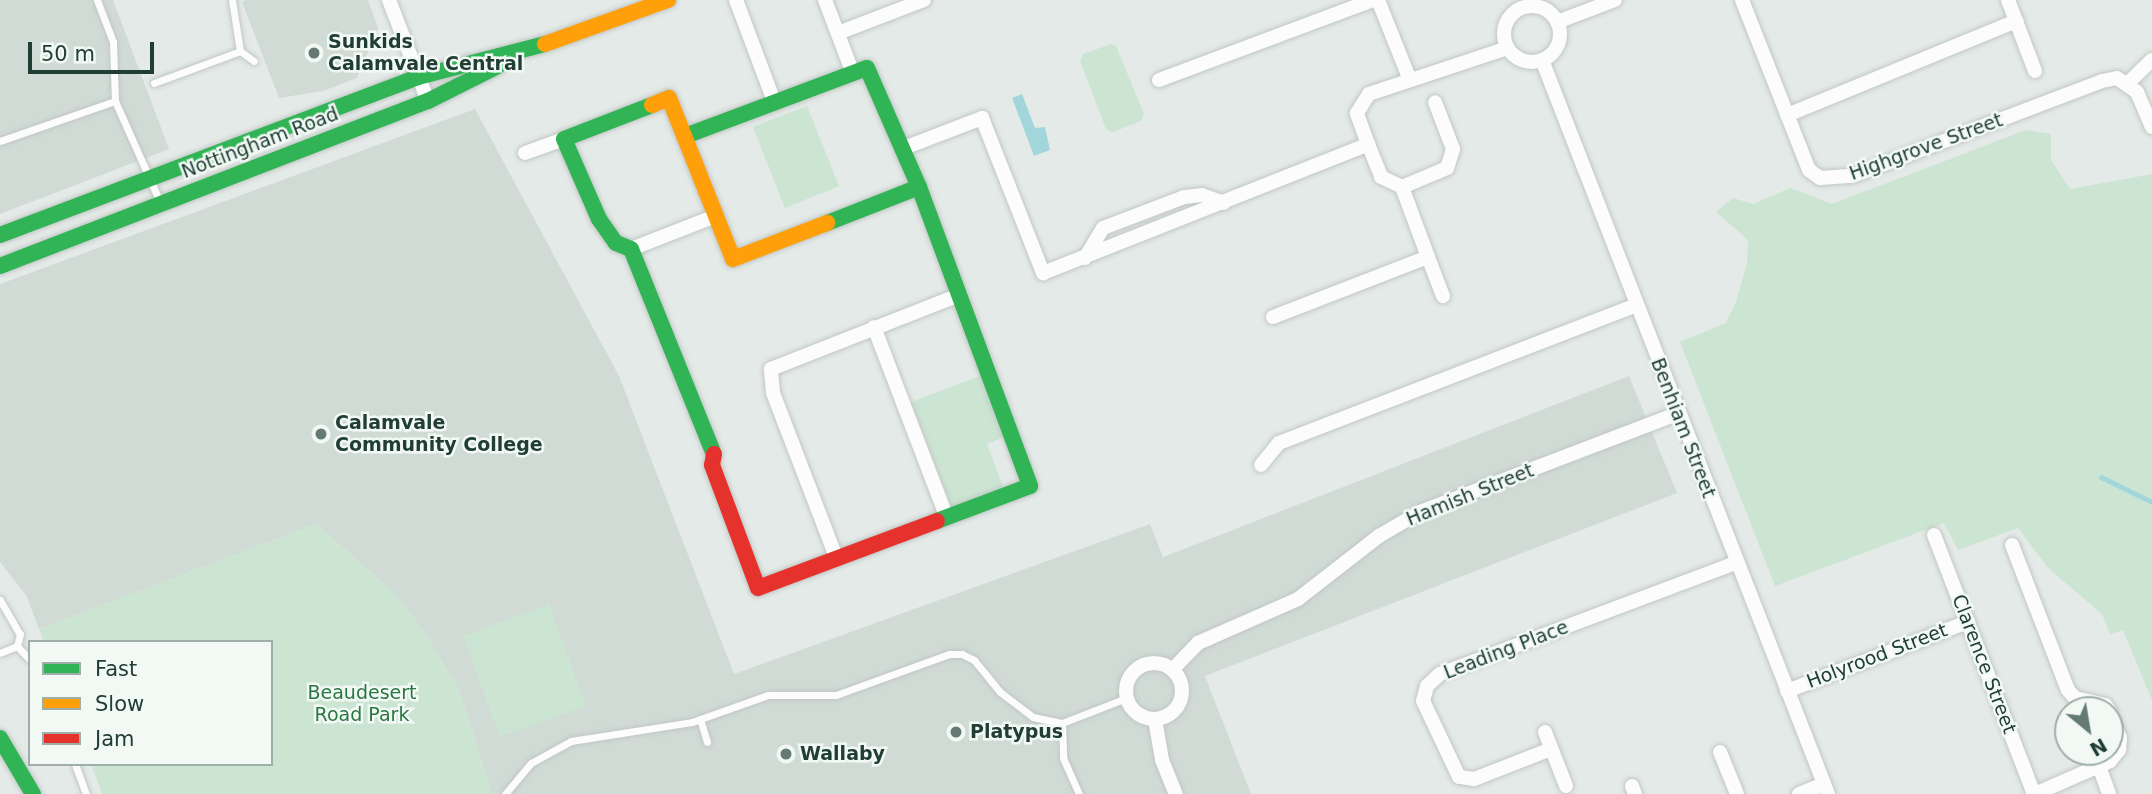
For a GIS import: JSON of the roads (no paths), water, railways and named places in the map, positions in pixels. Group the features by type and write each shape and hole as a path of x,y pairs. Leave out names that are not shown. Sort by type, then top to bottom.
{"main road":[{"name":"Nottingham Road","path":"0,235 418,77 531,49 668,0"},
{"name":"Nottingham Road","path":"0,265 428,102 531,49"},
{"path":"685,136 852,71 867,68 874,76 904,148 919,187 1030,486 758,588 712,465 715,450 685,377 670,354 631,249 616,243 599,219 564,139 669,98 733,259 919,187"},
{"path":"0,738 33,794"}],"street":[{"path":"389,0 428,102"},
{"path":"736,0 774,101"},
{"path":"825,0 852,71"},
{"path":"838,33 924,0"},
{"path":"1159,80 1373,0"},
{"path":"1378,0 1410,80"},
{"path":"1557,22 1615,0"},
{"name":"Highgrove Street","path":"1742,0 1809,170 1835,180 2102,81 2117,78 2128,83"},
{"path":"2008,0 2035,71"},
{"path":"1520,4 1546,10 1557,22 1558,44 1542,60 1519,59 1507,48 1504,30 1520,4"},
{"path":"1787,115 2016,21"},
{"path":"1443,296 1402,187 1381,177 1357,113 1369,94 1507,48"},
{"name":"Benhiam Street","path":"1542,60 1735,563 1826,789"},
{"path":"2150,119 2128,83 2152,60"},
{"path":"1402,187 1447,168 1451,160 1453,149 1435,102"},
{"path":"904,148 982,118 1043,273 1368,144"},
{"path":"525,153 564,139"},
{"path":"1085,258 1103,228 1184,197 1202,195 1224,203"},
{"path":"631,249 715,216"},
{"path":"1273,317 1428,257"},
{"path":"836,557 772,393 771,369 959,295"},
{"path":"1261,465 1279,443 1636,305"},
{"path":"874,327 946,516"},
{"name":"Hamish Street","path":"1173,669 1198,643 1298,599 1379,536 1420,512 1677,414"},
{"name":"Clarence Street","path":"1934,535 2034,794"},
{"path":"2012,545 2068,690 2073,696"},
{"name":"Leading Place","path":"1551,749 1474,779 1459,777 1423,701 1427,686 1440,674 1735,563"},
{"name":"Holyrood Street","path":"1787,691 1968,622"},
{"path":"1157,663 1173,669 1182,696 1173,712 1155,719 1135,712 1126,698 1128,680 1139,667 1157,663"},
{"path":"1155,719 1162,760 1176,794"},
{"path":"1545,732 1566,786"},
{"path":"1720,752 1737,794"},
{"path":"2034,794 2103,766"},
{"path":"2100,769 2109,794"},
{"path":"1799,794 1826,789"}],"lane":[{"path":"96,0 113,42 115,101 160,204"},
{"path":"232,0 240,51 254,61"},
{"path":"154,83 240,51"},
{"path":"0,141 115,101"},
{"path":"0,600 18,627 17,646 28,658"},
{"path":"0,653 17,646"},
{"path":"505,794 531,763 571,741 700,719 768,695 836,695 949,654 962,654 984,670 1015,707 1033,717 1062,723 1126,698"},
{"path":"700,719 707,742"},
{"path":"1062,723 1063,758 1079,794"},
{"path":"76,766 86,794"}],"water":[{"path":"1022,94 1035,128 1045,127 1050,150 1034,156 1012,98"}],"waterway":[{"path":"2101,477 2152,502"}],"place":[{"name":"Sunkids Calamvale Central","path":"314,53"},
{"name":"Calamvale Community College","path":"321,434"},
{"name":"Platypus","path":"956,732"},
{"name":"Wallaby","path":"786,754"}],"park label":[{"name":"Beaudesert Road Park","path":"362,704"}]}
